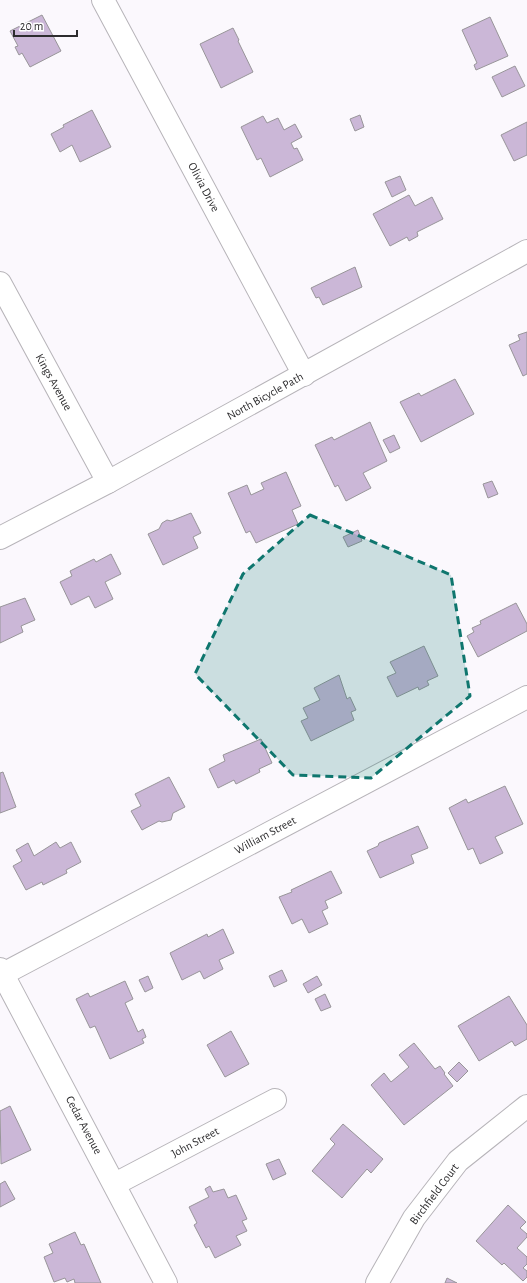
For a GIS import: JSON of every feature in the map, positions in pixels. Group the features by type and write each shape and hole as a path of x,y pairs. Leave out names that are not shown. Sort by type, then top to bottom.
{"street":[{"name":"Olivia Drive","path":"103,0 304,375"},
{"name":"North Bicycle Path","path":"0,538 108,482 527,251"},
{"name":"Kings Avenue","path":"0,283 108,482"},
{"name":"William Street","path":"1,971 527,696"},
{"name":"Cedar Avenue","path":"1,971 166,1283"},
{"name":"John Street","path":"115,1184 275,1100"},
{"name":"Birchfield Court","path":"378,1283 414,1218 458,1162 527,1106"}],"highlighted area":[{"path":"310,515 451,575 470,696 371,778 293,775 195,674 243,574"}],"building":[{"path":"42,15 61,51 30,67 22,53 19,55 15,47 18,46 10,31"},
{"path":"490,17 508,56 476,70 474,65 477,63 462,30"},
{"path":"233,28 253,72 221,88 200,44"},
{"path":"515,66 525,86 502,97 492,77"},
{"path":"92,110 111,147 80,162 72,145 60,152 51,134 64,127 63,125"},
{"path":"360,115 364,127 355,131 350,119"},
{"path":"263,116 267,123 278,118 284,130 295,124 302,137 291,143 294,149 297,148 303,160 270,177 261,158 257,160 241,127"},
{"path":"527,122 527,155 514,161 501,135"},
{"path":"400,176 406,190 392,197 385,182"},
{"path":"409,195 415,206 432,197 443,219 417,232 418,236 409,241 407,237 390,246 373,214"},
{"path":"355,267 362,287 323,305 319,297 316,298 311,288"},
{"path":"527,332 527,374 523,376 509,345 520,340 518,335"},
{"path":"455,379 474,414 421,442 400,402 419,393 421,396"},
{"path":"370,422 387,461 363,473 371,488 346,501 338,485 335,487 315,445 332,437 334,440"},
{"path":"394,435 400,448 390,453 383,440"},
{"path":"286,472 301,506 292,510 298,524 256,543 250,531 246,533 228,493 247,485 251,495 264,489 261,483"},
{"path":"492,481 498,494 488,498 483,484"},
{"path":"191,513 201,533 193,537 198,548 163,565 148,534 159,529 162,523 167,520 171,521"},
{"path":"358,530 362,541 348,547 343,537"},
{"path":"111,554 121,574 105,582 113,599 95,608 89,596 71,605 60,582 72,576 70,571 94,559 96,562"},
{"path":"25,598 35,620 21,626 23,632 0,643 0,607"},
{"path":"516,603 527,624 527,631 478,657 467,636 474,632 472,628 481,624 480,621"},
{"path":"424,646 438,676 427,681 429,685 419,690 418,687 397,697 387,677 396,673 390,662"},
{"path":"339,675 347,699 350,697 356,710 351,712 354,720 311,741 301,721 308,718 303,708 320,700 314,688"},
{"path":"261,739 272,763 259,769 260,772 236,784 234,780 218,788 209,769 225,761 223,755"},
{"path":"3,772 16,807 0,813 0,773"},
{"path":"169,777 185,807 173,813 171,820 162,822 159,821 142,830 131,811 141,806 135,794"},
{"path":"505,786 523,824 495,837 503,853 480,864 473,848 468,850 449,808 466,799 468,803"},
{"path":"418,826 428,848 411,855 414,863 380,878 367,851 378,846 379,843"},
{"path":"56,842 60,848 71,842 81,862 66,870 67,873 43,885 42,882 26,890 13,866 22,861 16,850 28,843 34,856"},
{"path":"331,871 342,893 325,901 328,908 322,911 328,924 309,933 302,919 292,924 279,897 292,892 291,890"},
{"path":"223,929 234,953 219,960 223,969 204,979 200,971 182,980 170,953 207,934 208,937"},
{"path":"282,970 287,981 274,987 269,976"},
{"path":"148,976 153,988 145,992 139,980"},
{"path":"317,976 322,985 308,993 303,984"},
{"path":"125,981 133,999 125,1003 138,1032 143,1029 146,1037 142,1039 144,1043 110,1059 95,1026 90,1028 76,999 88,993 90,997"},
{"path":"325,994 331,1007 321,1011 315,999"},
{"path":"509,996 527,1025 527,1039 515,1046 512,1041 479,1061 458,1026"},
{"path":"231,1031 249,1064 225,1077 207,1045"},
{"path":"414,1043 435,1069 440,1066 453,1086 404,1125 371,1085 384,1073 391,1082 409,1067 399,1055"},
{"path":"459,1062 468,1071 457,1082 448,1073"},
{"path":"10,1106 31,1150 1,1164 0,1111"},
{"path":"343,1124 383,1159 371,1173 367,1169 342,1198 312,1171 335,1144 330,1139"},
{"path":"279,1159 286,1174 273,1180 266,1164"},
{"path":"5,1181 15,1199 0,1207 0,1184"},
{"path":"210,1186 213,1192 224,1189 228,1198 236,1195 247,1219 242,1221 247,1231 236,1236 241,1245 215,1258 209,1246 206,1248 194,1225 197,1223 189,1207 209,1197 205,1189"},
{"path":"508,1205 526,1222 520,1228 527,1234 527,1237 517,1248 527,1257 527,1264 523,1268 527,1271 527,1277 523,1281 504,1263 502,1265 476,1241"},
{"path":"75,1232 81,1245 84,1244 101,1283 75,1283 74,1279 67,1282 65,1278 54,1282 44,1257 53,1253 49,1244"},
{"path":"447,1278 457,1283 445,1283"}]}
